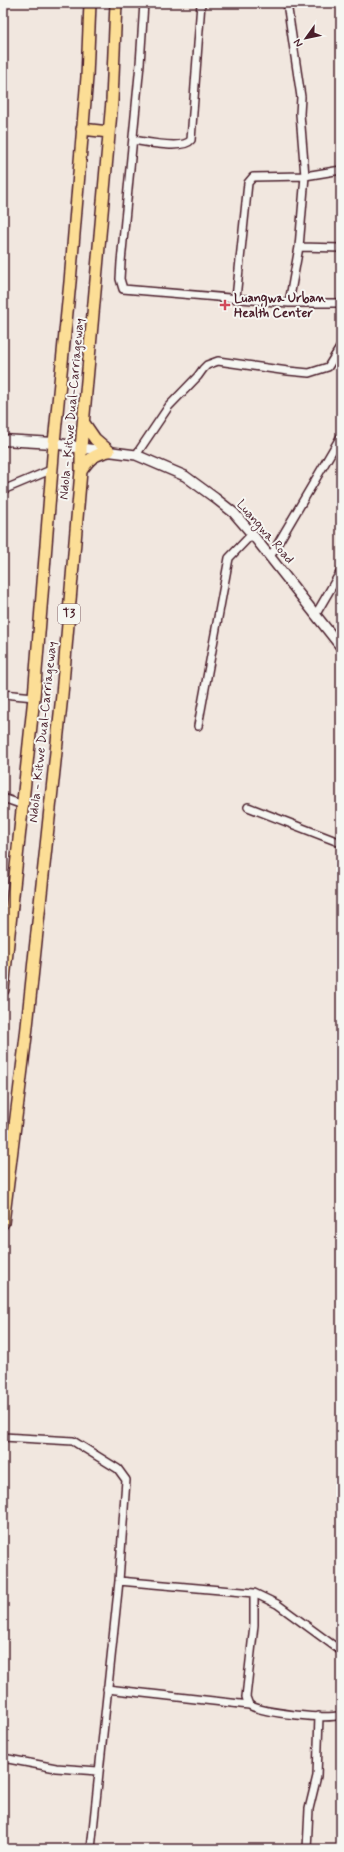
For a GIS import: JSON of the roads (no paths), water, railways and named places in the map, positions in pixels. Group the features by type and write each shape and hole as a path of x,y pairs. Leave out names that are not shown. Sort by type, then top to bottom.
{"highway":[{"name":"Ndola - Kitwe Dual-Carriageway","path":"3,990 6,934 23,805 34,697 54,443 70,282 90,28 90,3"},
{"name":"Ndola - Kitwe Dual-Carriageway","path":"3,1223 27,1028 61,703 81,471 81,448 109,132 116,3"},
{"path":"82,129 109,132"},
{"path":"84,423 95,438 109,451"},
{"path":"81,471 95,454 109,451"}],"main road":[{"name":"Luangwa Road","path":"3,440 54,443 81,448"}],"street":[{"path":"144,3 121,262 120,278 123,288 289,302 341,303"},
{"path":"133,140 167,145 184,145 191,140 201,3"},
{"path":"287,3 301,97 300,114 304,176 299,247 289,302"},
{"path":"236,298 248,183 250,179 253,177 304,176 341,170"},
{"path":"299,247 341,248"},
{"path":"136,455 169,406 208,365 218,361 288,371 309,372 328,367 341,346"},
{"path":"270,557 341,436"},
{"name":"Luangwa Road","path":"81,448 136,455 173,470 190,479 234,513 341,647"},
{"path":"3,490 53,469"},
{"path":"198,726 229,558 252,534"},
{"path":"316,614 341,571"},
{"path":"3,694 34,697"},
{"path":"3,798 23,805"},
{"path":"248,807 341,843"},
{"path":"3,1437 73,1442 118,1469 126,1480 119,1580 91,1849"},
{"path":"119,1580 254,1593 277,1604 341,1651"},
{"path":"249,1705 246,1697 254,1625 254,1593"},
{"path":"107,1689 249,1705 258,1710 330,1717 341,1714"},
{"path":"307,1849 309,1809 317,1776 319,1716"},
{"path":"3,1758 56,1768 98,1771"}],"place":[{"name":"Luangwa Urban Health Center","path":"225,305"}]}
